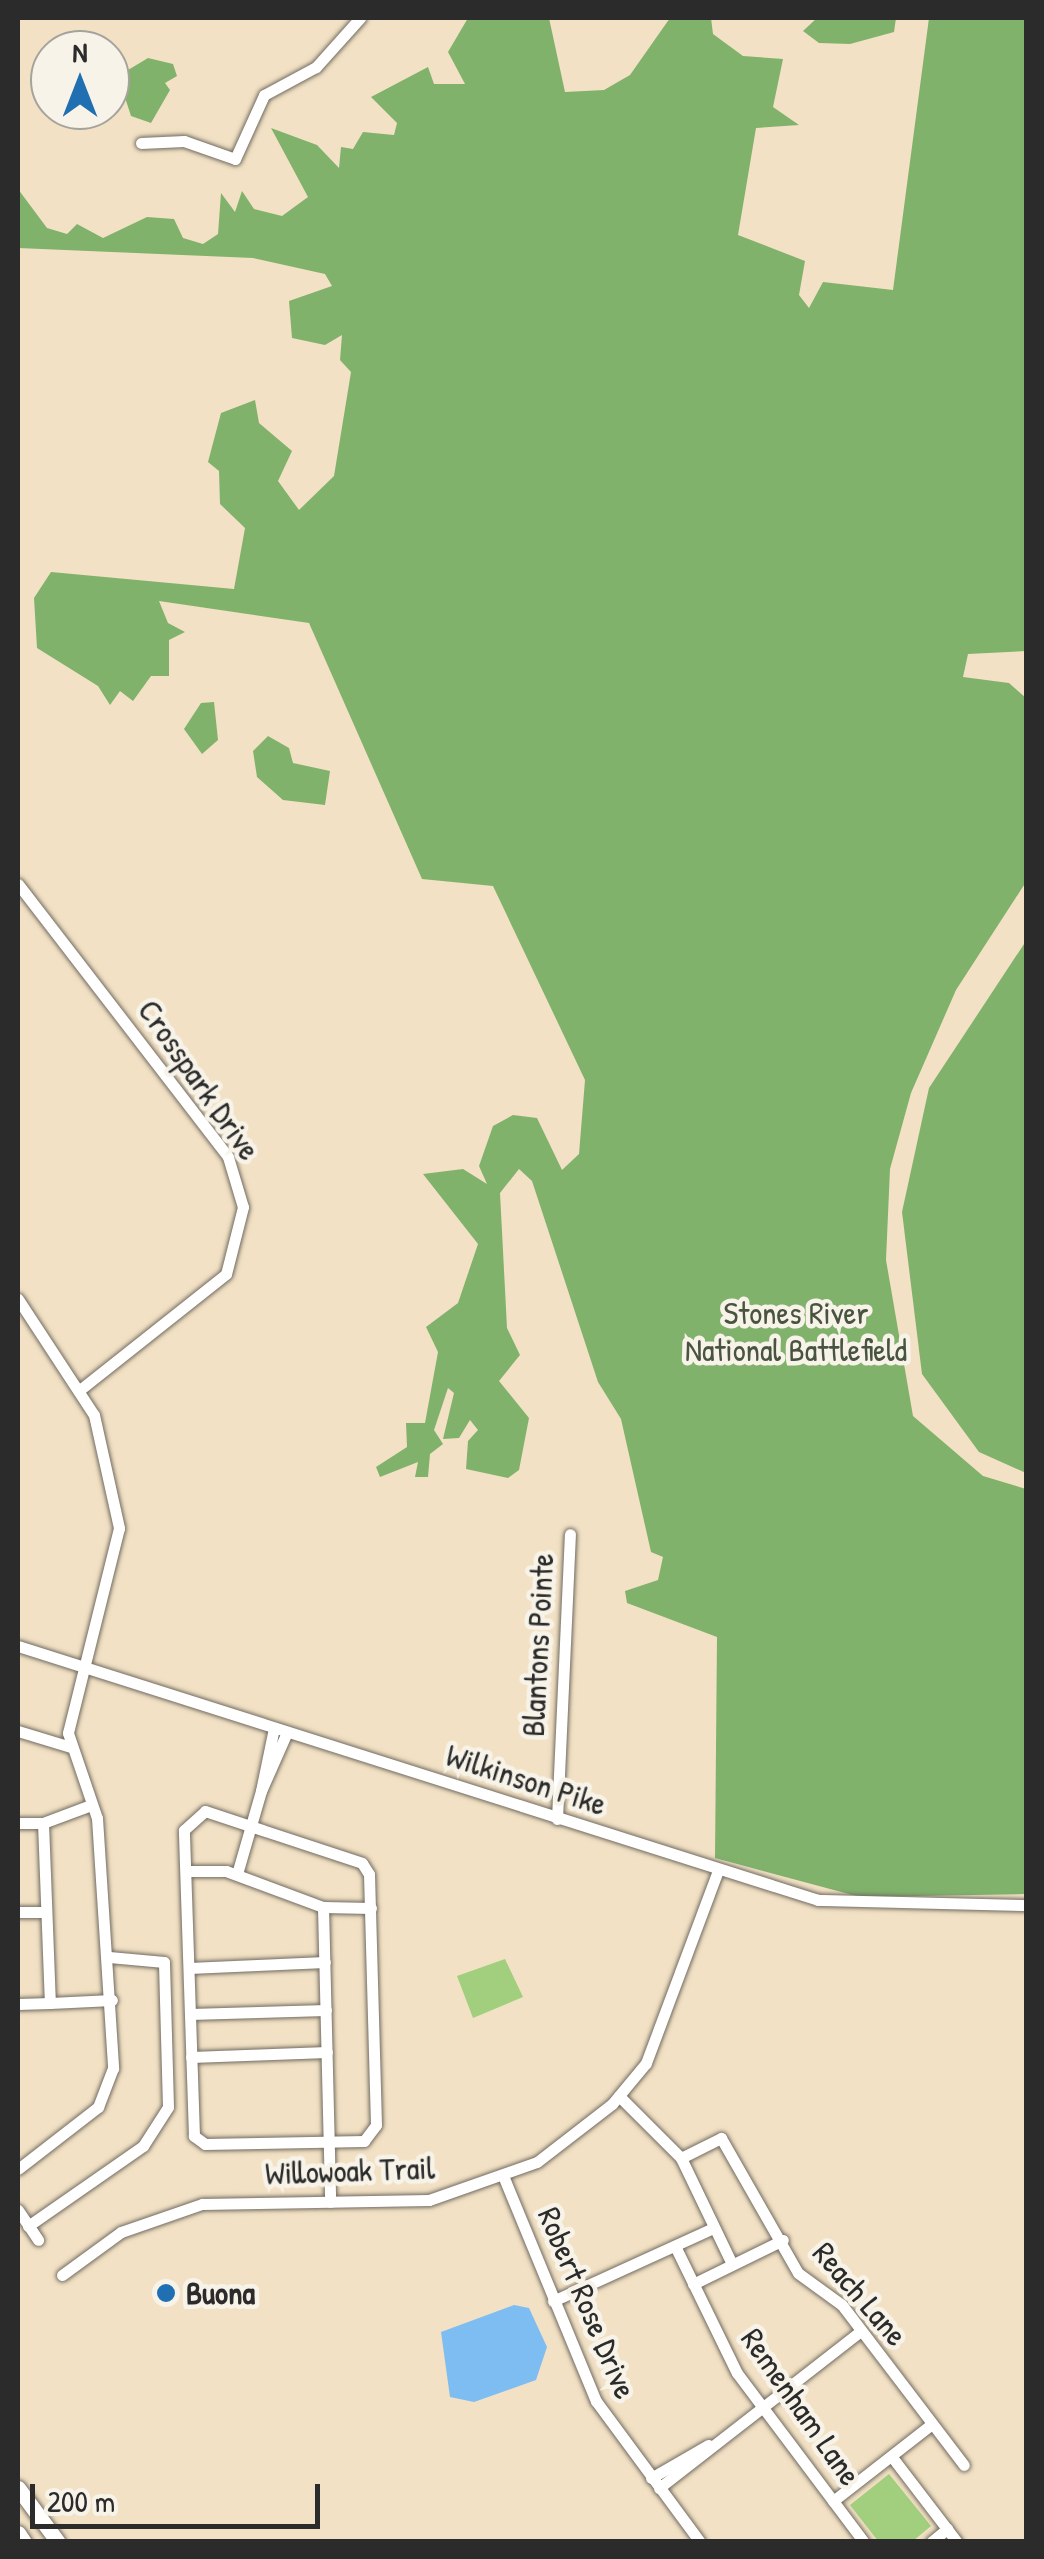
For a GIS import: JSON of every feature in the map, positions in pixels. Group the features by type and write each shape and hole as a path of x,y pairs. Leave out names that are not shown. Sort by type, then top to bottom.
{"main road":[{"path":"18,2488 58,2542"},
{"path":"18,2533 24,2542"}],"street":[{"path":"141,144 184,141 234,159 264,95 316,67 360,18"},
{"name":"Crosspark Drive","path":"18,884 228,1158 244,1206 236,1252 214,1287 82,1388"},
{"path":"18,1299 82,1388 109,1458 119,1528 70,1747 91,1805 109,1957 112,2000 108,2092 18,2169"},
{"name":"Blantons Pointe","path":"557,1819 570,1534"},
{"name":"Wilkinson Pike","path":"18,1646 718,1870 850,1906 1026,1905"},
{"path":"237,1874 280,1730"},
{"path":"18,1731 70,1747"},
{"path":"18,1823 42,1823 91,1805"},
{"path":"216,1812 362,1863 371,1908 375,2132 329,2142 198,2141 191,2057 186,1871 191,1817 216,1812"},
{"path":"42,1823 50,2003"},
{"name":"Willowoak Trail","path":"62,2275 155,2216 202,2204 429,2200 504,2178 574,2139 619,2096 670,2018 718,1870"},
{"path":"186,1871 237,1874 323,1907 371,1908"},
{"path":"323,1907 330,2202"},
{"path":"18,1912 46,1912"},
{"path":"28,2226 143,2146 168,2107 164,1962 109,1957"},
{"path":"189,1968 325,1962"},
{"path":"18,2004 112,2000"},
{"path":"190,2014 326,2010"},
{"path":"191,2057 327,2052"},
{"path":"619,2096 682,2158 732,2264"},
{"name":"Reach Lane","path":"682,2158 721,2138 798,2274 834,2297 964,2465"},
{"name":"Robert Rose Drive","path":"504,2178 596,2401 700,2542"},
{"path":"18,2210 38,2240"},
{"path":"553,2301 714,2228"},
{"path":"693,2284 782,2240"},
{"name":"Remenham Lane","path":"675,2246 761,2407 864,2542"},
{"path":"655,2483 860,2331"},
{"path":"833,2501 932,2424"},
{"path":"892,2457 956,2542"},
{"path":"930,2542 947,2529"}],"green space":[{"name":"Stones River National Battlefield","path":"468,18 549,18 565,92 604,90 630,75 670,18 711,18 713,34 743,56 783,59 773,107 799,125 756,128 738,235 805,261 799,295 809,308 823,282 893,290 929,18 1026,18 1026,651 968,654 963,677 1009,683 1026,698 1026,882 956,990 911,1093 890,1169 886,1260 913,1416 983,1476 1026,1489 1026,1894 860,1897 715,1858 717,1637 627,1603 625,1591 658,1580 663,1557 651,1552 621,1419 598,1382 532,1181 519,1169 500,1193 507,1328 520,1355 499,1381 529,1418 519,1470 508,1478 466,1469 468,1441 478,1430 470,1420 459,1438 443,1439 454,1393 448,1388 434,1430 443,1444 430,1454 428,1477 415,1477 418,1462 380,1477 376,1467 407,1447 406,1423 425,1423 438,1352 426,1327 458,1303 478,1244 423,1174 463,1169 487,1184 479,1166 493,1126 513,1115 537,1118 562,1170 579,1154 585,1080 493,886 422,879 309,623 159,601 168,623 185,632 169,640 169,676 151,676 133,701 120,691 110,705 98,686 37,648 34,598 51,572 234,589 245,528 220,504 219,471 208,462 221,413 255,400 259,423 292,451 278,481 299,510 334,476 351,372 340,360 342,335 325,345 292,338 289,301 332,286 325,274 253,258 18,248 18,189 47,228 67,234 77,224 103,238 147,217 174,219 183,238 203,244 218,234 221,193 235,212 242,191 254,209 282,216 308,197 271,128 317,145 339,168 341,147 353,149 363,132 394,135 397,123 371,97 428,67 434,84 465,84 448,52"},
{"path":"817,18 896,18 894,32 850,44 819,43 803,31"},
{"path":"148,58 173,64 177,76 165,83 170,90 151,123 131,116 130,69"},
{"path":"214,702 218,740 202,754 184,729 201,703"},
{"path":"268,736 289,748 293,763 330,771 325,805 283,800 257,777 253,751"},
{"path":"1026,941 1026,1473 979,1452 922,1374 902,1212 929,1088"},
{"path":"505,1959 523,1997 473,2018 457,1976"},
{"path":"889,2474 931,2526 913,2541 878,2541 850,2505"}],"water":[{"path":"514,2305 529,2308 547,2347 536,2380 474,2402 450,2397 441,2332"}],"place":[{"name":"Buona","path":"166,2293"}]}
